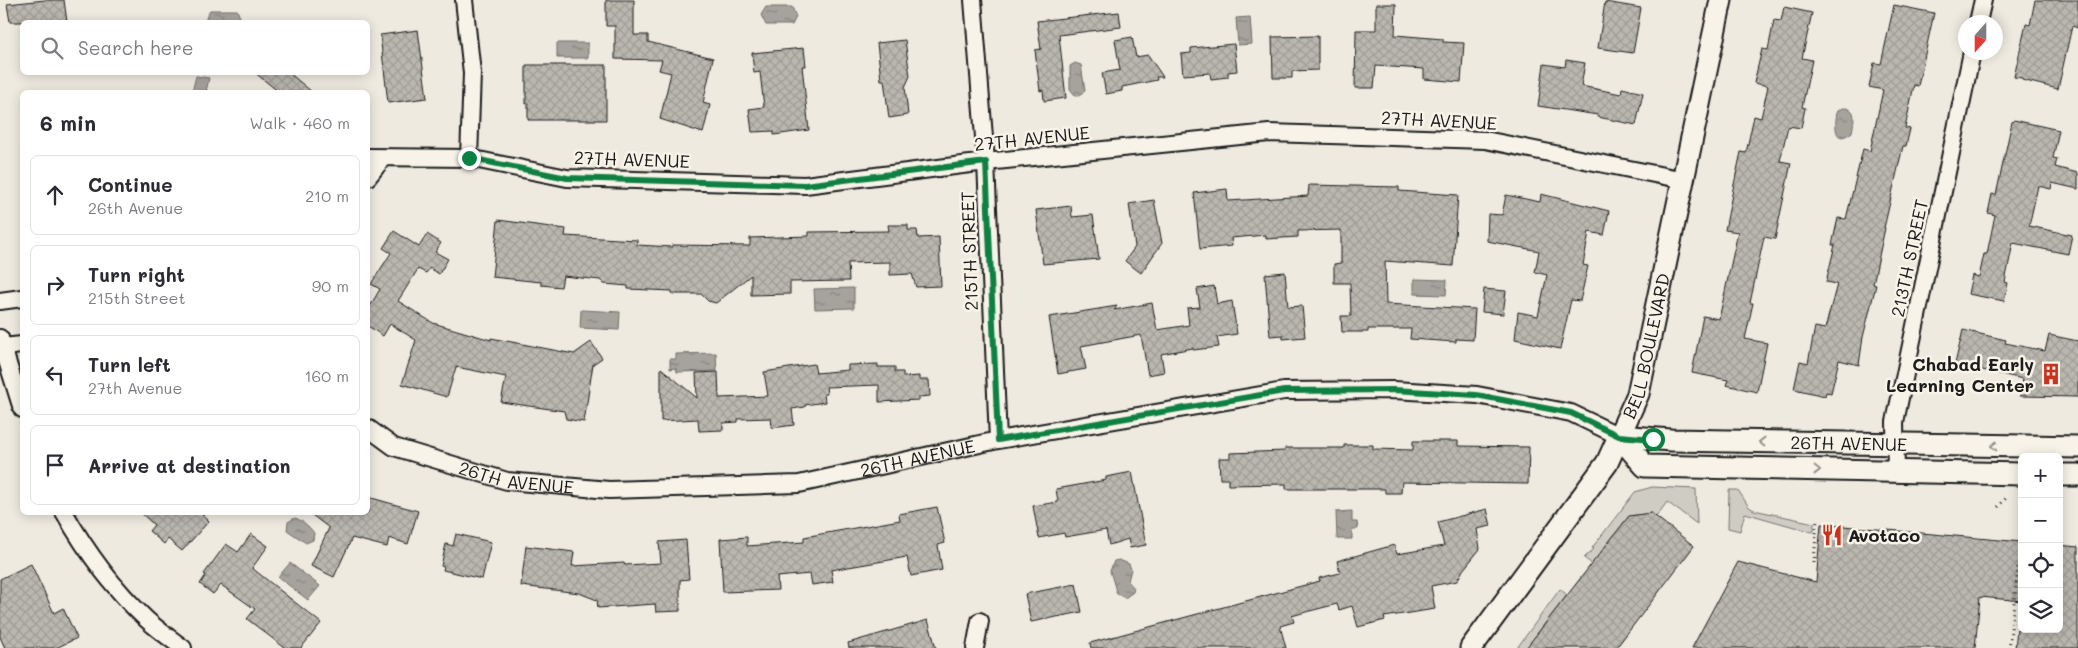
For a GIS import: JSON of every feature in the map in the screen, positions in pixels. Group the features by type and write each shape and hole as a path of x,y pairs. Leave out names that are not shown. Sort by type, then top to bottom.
{"street":[{"path":"464,0 472,74 469,158"},
{"name":"215TH STREET","path":"973,0 986,162 998,440"},
{"name":"BELL BOULEVARD","path":"1472,648 1607,463 1638,394 1722,0"},
{"path":"1980,15 1983,0"},
{"name":"213TH STREET","path":"1896,472 1894,422 1970,60"},
{"name":"27TH AVENUE","path":"370,171 375,157 469,158 567,178 805,185 986,162 1269,133 1485,140 1684,180"},
{"path":"0,301 20,298"},
{"path":"20,345 1,343 20,403"},
{"name":"26TH AVENUE","path":"370,429 394,447 507,480 609,490 799,484 998,440 1284,391 1385,390 1476,395 1571,413 1619,436 1662,440 2078,447"},
{"name":"26TH AVENUE","path":"1619,436 1645,466 2018,474"},
{"path":"2063,475 2078,475"},
{"path":"66,515 79,538 112,584 147,620 183,648"},
{"path":"975,648 980,621"}],"path":[{"path":"1998,507 2010,492"},
{"path":"1814,563 1817,519"},
{"path":"2009,648 2021,543"}],"shaded area":[{"path":"1652,487 1696,489 1697,524 1667,502 1656,517 1651,513 1629,516 1592,564 1584,558 1594,549 1592,548 1635,492"},
{"path":"1729,490 1738,490 1749,507 1754,510 1814,523 1814,531 1745,513 1740,531 1728,528"},
{"path":"1560,589 1567,595 1530,643 1531,648 1517,648"}],"water":[{"path":"766,7 792,7 796,17 792,25 766,25 761,15"},
{"path":"210,10 237,10 241,20 206,20"},
{"path":"1250,17 1252,44 1238,45 1236,18"},
{"path":"557,43 588,43 588,58 557,58"},
{"path":"1075,63 1081,65 1085,91 1079,96 1075,95 1070,89 1070,66"},
{"path":"196,76 209,78 206,90 192,90"},
{"path":"1842,108 1851,110 1854,119 1852,132 1841,137 1837,132 1836,122 1837,112"},
{"path":"1414,279 1447,280 1446,295 1414,294"},
{"path":"854,288 854,308 815,309 814,289"},
{"path":"581,310 620,312 619,330 580,328"},
{"path":"716,353 717,371 677,372 676,368 670,369 670,359 676,359 676,354"},
{"path":"1352,511 1352,522 1357,522 1358,529 1352,529 1352,539 1337,539 1336,512"},
{"path":"295,518 312,530 314,533 313,540 306,543 287,530 288,522"},
{"path":"1119,560 1129,564 1131,569 1128,581 1134,588 1133,592 1125,598 1117,594 1110,571 1114,561"},
{"path":"290,563 320,586 308,600 278,577"}],"building":[{"path":"64,0 67,20 20,20 20,22 10,22 7,4"},
{"path":"606,0 634,0 634,35 648,35 648,42 713,58 703,103 710,105 703,133 660,119 671,73 659,70 662,60 615,59 615,26 606,26"},
{"path":"2035,0 2078,0 2078,28 2072,26 2058,89 2014,77 2026,24 2030,25"},
{"path":"1605,2 1641,8 1633,53 1598,48"},
{"path":"1376,4 1396,4 1395,35 1443,39 1443,42 1464,43 1461,82 1424,79 1424,69 1376,66 1374,88 1355,88 1356,30 1376,30"},
{"path":"1894,5 1934,13 1918,86 1914,85 1905,128 1910,129 1906,146 1903,146 1884,228 1873,284 1876,285 1863,337 1859,365 1839,360 1831,393 1826,392 1825,396 1794,389 1800,361 1808,363 1815,327 1825,329 1837,284 1826,282 1835,245 1832,245 1838,218 1846,219 1863,149 1870,151 1883,90 1869,87 1874,63 1881,64"},
{"path":"1784,7 1812,13 1802,58 1812,60 1802,107 1805,108 1801,128 1788,126 1780,161 1791,163 1775,239 1764,237 1750,303 1753,303 1745,339 1767,343 1757,392 1726,385 1728,380 1692,373 1703,316 1719,319 1738,232 1725,230 1733,189 1741,152 1746,153 1754,116 1761,118 1768,86 1754,83 1762,49 1768,50 1774,20 1781,21"},
{"path":"1119,12 1121,27 1059,35 1066,98 1044,101 1043,90 1040,91 1035,50 1041,49 1037,21"},
{"path":"418,30 427,98 388,103 380,35"},
{"path":"1318,36 1318,70 1292,71 1292,78 1273,78 1272,37"},
{"path":"1132,37 1136,57 1148,55 1163,77 1156,77 1157,80 1122,87 1122,91 1106,94 1102,73 1120,70 1115,40"},
{"path":"905,40 910,76 905,87 908,115 889,118 884,80 881,80 877,43"},
{"path":"1234,44 1237,71 1228,72 1228,77 1211,79 1210,73 1183,75 1181,54 1191,53 1191,48"},
{"path":"804,48 806,66 802,66 809,130 774,135 774,131 752,132 749,109 764,107 760,72 754,73 752,53"},
{"path":"1566,60 1585,63 1581,86 1621,94 1622,88 1643,93 1636,125 1598,117 1598,115 1538,106 1544,64 1565,67"},
{"path":"526,65 606,65 606,120 528,120"},
{"path":"258,75 292,75 310,90 276,90"},
{"path":"2014,120 2059,130 2053,158 2057,159 2055,167 2078,173 2078,189 2052,183 2051,189 2038,186 2029,226 2072,235 2068,254 2013,243 2005,282 2008,283 2004,301 1968,294 1972,275 1979,277 1984,254 1987,254 1995,215 1988,213 1992,194 1996,195"},
{"path":"1309,185 1399,187 1399,191 1458,195 1453,266 1385,261 1386,304 1475,309 1473,340 1456,339 1456,342 1410,339 1411,329 1368,329 1368,332 1342,332 1341,316 1351,316 1350,283 1334,283 1334,264 1341,263 1341,230 1298,231 1298,237 1266,239 1266,235 1231,238 1232,246 1200,249 1194,193 1227,189 1228,201 1308,196"},
{"path":"1541,194 1609,211 1604,235 1589,232 1583,265 1588,266 1580,301 1571,300 1560,349 1515,339 1518,312 1538,316 1547,275 1535,272 1539,251 1487,241 1488,214 1502,215 1506,195 1540,202"},
{"path":"1154,200 1162,243 1141,273 1125,261 1135,247 1129,204"},
{"path":"1071,206 1072,217 1093,215 1099,259 1043,264 1036,210"},
{"path":"498,220 566,229 565,236 637,240 637,245 672,247 672,245 750,246 750,238 809,236 809,232 889,231 888,225 908,225 908,230 917,230 918,238 939,237 941,286 916,287 912,274 890,275 890,262 848,263 849,281 790,282 790,294 751,295 751,275 716,303 708,301 701,294 672,294 672,291 628,289 628,286 604,284 600,280 563,276 561,287 541,285 541,282 492,277"},
{"path":"394,231 419,247 427,234 441,243 435,252 448,259 439,274 430,268 426,273 418,269 398,301 433,323 491,340 491,338 574,354 591,342 602,358 593,364 584,422 566,419 564,411 501,402 506,377 456,367 447,397 402,384 416,340 390,324 383,336 370,327 370,306 380,289 371,284 391,253 383,248"},
{"path":"1285,272 1288,307 1302,306 1305,337 1283,339 1283,335 1270,336 1265,274"},
{"path":"1214,286 1217,304 1232,301 1237,334 1217,337 1219,347 1193,350 1193,348 1161,354 1164,372 1148,375 1141,335 1081,346 1086,369 1058,374 1049,317 1117,306 1114,310 1152,303 1157,330 1189,325 1187,308 1200,307 1197,289"},
{"path":"1484,289 1506,291 1503,314 1482,312"},
{"path":"1963,330 2006,340 2005,343 2045,351 2049,335 2078,341 2078,397 2020,396 2023,379 1955,364"},
{"path":"814,364 816,373 848,370 848,365 878,364 878,367 895,367 895,372 903,372 903,377 919,376 919,380 929,380 930,396 919,397 919,400 879,402 879,385 826,387 827,394 824,394 825,402 792,409 794,425 772,428 771,418 738,419 738,422 723,423 723,430 699,431 698,419 661,421 661,368 697,398 696,373 718,372 719,398 768,396 764,372"},
{"path":"1413,441 1458,441 1458,446 1529,447 1528,484 1402,482 1401,493 1385,493 1385,489 1286,489 1286,484 1228,485 1228,479 1220,479 1219,458 1230,458 1230,453 1285,451 1285,448 1344,448 1344,445 1373,445 1373,449 1413,450"},
{"path":"1132,472 1146,545 1130,548 1128,539 1109,545 1106,530 1065,537 1064,533 1039,538 1033,506 1058,502 1056,489 1106,480 1106,477"},
{"path":"370,498 418,511 408,544 389,538 387,547 352,538 334,577 311,566 329,528 312,515 370,515"},
{"path":"937,507 945,543 938,545 942,570 911,576 907,557 831,570 833,582 812,585 810,574 777,577 778,590 723,592 720,539 747,537 747,546 804,542 804,537 900,520 899,514"},
{"path":"1487,509 1491,526 1477,529 1480,549 1463,570 1457,581 1431,586 1435,609 1384,617 1385,620 1358,627 1352,606 1339,610 1337,604 1302,613 1292,616 1294,622 1280,626 1286,648 1091,648 1090,643 1320,581 1319,578 1340,573 1337,561 1394,545 1397,554 1444,546 1438,522"},
{"path":"1651,513 1694,546 1616,648 1526,648 1629,516"},
{"path":"143,515 203,515 209,521 182,551 168,539 164,544 149,531 154,525"},
{"path":"1821,524 2018,542 2018,601 1980,597 1975,648 1692,648 1738,562 1816,582"},
{"path":"251,534 268,546 252,568 321,623 301,648 285,648 247,619 255,609 221,585 213,594 200,584 206,575 204,574 226,544 238,552"},
{"path":"456,534 491,542 482,579 443,570 444,567 441,566 446,544 453,546"},
{"path":"686,540 689,579 680,580 680,611 656,612 655,604 598,608 597,600 579,593 521,586 526,546 574,552 572,566 624,563 625,565 661,563 659,542"},
{"path":"2063,545 2078,547 2078,648 2015,648 2017,629 2018,633 2063,633"},
{"path":"31,564 54,613 63,608 77,638 56,648 5,648 0,637 0,579"},
{"path":"1076,584 1082,612 1031,622 1025,594"},
{"path":"928,620 936,648 849,648 848,643"}],"place":[{"name":"Chabad Early Learning Center","path":"2051,374"},
{"name":"Avotaco","path":"1832,535"}],"route":[{"path":"469,158 567,178 805,185 986,162 998,440 1284,391 1394,390 1476,395 1571,413 1619,436 1653,439"}]}
